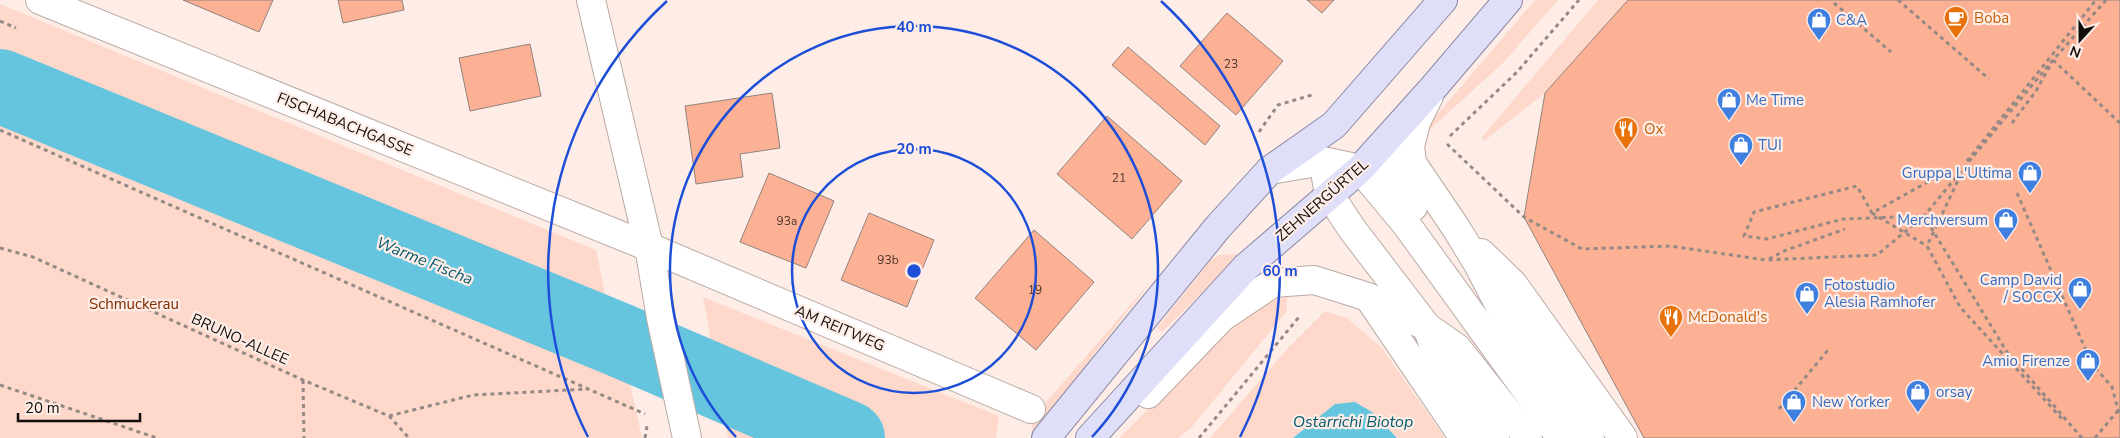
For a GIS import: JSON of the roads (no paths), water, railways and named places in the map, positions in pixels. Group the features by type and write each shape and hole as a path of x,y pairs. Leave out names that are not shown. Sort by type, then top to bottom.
{"main road":[{"path":"1046,438 1218,227 1270,170 1334,124 1443,0"},
{"name":"ZEHNERGÜRTEL","path":"1097,430 1246,267 1360,168 1387,140 1508,0"}],"street":[{"name":"FISCHABACHGASSE","path":"40,0 649,248"},
{"path":"591,0 649,248 687,438"},
{"path":"1433,88 1416,122 1410,146 1412,163 1478,264 1505,316 1540,369 1590,438"},
{"path":"1334,124 1324,161 1330,194 1352,229 1427,327 1439,360 1495,438"},
{"path":"1387,140 1393,180 1437,239 1463,279 1475,319"},
{"path":"1270,170 1324,161 1360,168 1406,224 1561,438"},
{"path":"1456,228 1513,284 1623,438"},
{"name":"AM REITWEG","path":"649,248 1031,409"},
{"path":"1097,430 1144,398 1222,317 1273,283 1314,280 1368,297 1427,327 1457,348 1528,438"},
{"path":"1368,297 1464,438"}],"water":[{"name":"Ostarrichi Biotop","path":"1355,402 1372,412 1397,438 1293,438 1335,404"}],"waterway":[{"name":"Warme Fischa","path":"0,86 617,339 848,438"}],"place":[{"name":"Boba","path":"1956,39"},
{"name":"C&A","path":"1819,41"},
{"name":"Me Time","path":"1729,121"},
{"name":"Ox","path":"1626,150"},
{"name":"TUI","path":"1741,166"},
{"name":"Gruppa L'Ultima","path":"2030,194"},
{"name":"Merchversum","path":"2006,241"},
{"name":"Camp David / SOCCX","path":"2080,310"},
{"name":"Fotostudio Alesia Ramhofer","path":"1807,315"},
{"name":"McDonald's","path":"1671,338"},
{"name":"Amio Firenze","path":"2088,382"},
{"name":"orsay","path":"1918,413"},
{"name":"New Yorker","path":"1794,423"}],"park label":[{"name":"Schmuckerau","path":"134,304"}]}
